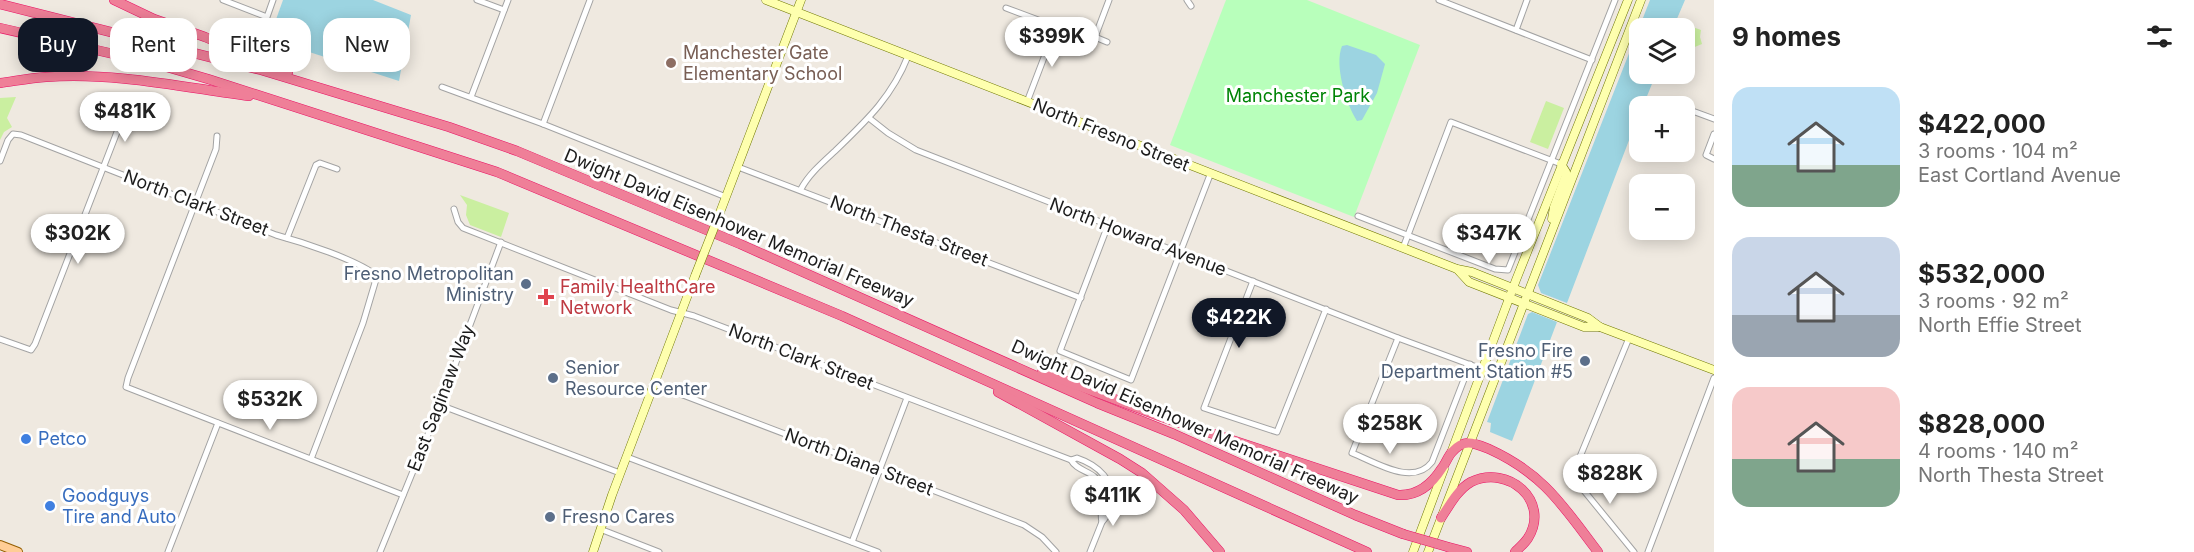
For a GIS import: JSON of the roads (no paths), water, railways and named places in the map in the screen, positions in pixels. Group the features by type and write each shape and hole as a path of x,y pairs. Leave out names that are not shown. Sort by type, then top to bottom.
{"highway":[{"path":"114,0 154,19 205,36 326,89"},
{"name":"Dwight David Eisenhower Memorial Freeway","path":"0,4 177,48 326,89 449,127 517,151 740,244 1355,515 1444,550 1467,552"},
{"path":"0,28 153,63 278,100 497,172 842,316 1367,552"},
{"path":"0,82 47,77 137,80 278,100"},
{"path":"962,342 1162,417 1398,495 1414,494 1428,486 1443,468 1451,452 1463,443 1470,442 1516,462 1540,480 1550,489 1598,552"},
{"path":"948,365 1142,473 1184,510 1220,552"},
{"path":"1440,518 1461,490 1471,482 1492,477 1504,478 1516,484 1526,493 1533,505 1533,526 1528,539 1515,552"}],"main road":[{"name":"North Fresno Street","path":"766,0 1210,175 1539,298 1588,318 1600,327 1714,370"},
{"path":"593,552 620,473 801,0"},
{"path":"1413,552 1561,164 1582,119 1628,0"},
{"path":"1428,552 1522,303 1641,0"},
{"path":"1550,232 1554,207 1566,176 1561,164"},
{"name":"North Fresno Street","path":"1457,269 1469,282 1584,327 1600,327"},
{"path":"0,545 18,552"}],"street":[{"path":"223,0 267,17 273,0"},
{"path":"477,0 504,10"},
{"path":"471,97 508,0"},
{"path":"543,124 590,0"},
{"path":"1006,8 1092,40 1109,0"},
{"path":"1187,0 1191,6"},
{"path":"1439,0 1592,60"},
{"path":"1516,30 1527,0"},
{"path":"1358,216 1495,270 1508,270 1615,0"},
{"path":"1027,102 1056,26"},
{"path":"1095,37 1107,42"},
{"path":"801,189 811,174 869,118 888,96 898,81 908,56"},
{"path":"442,87 543,124 726,197"},
{"path":"1695,112 1714,119"},
{"path":"0,339 31,350 35,344 117,132 119,114"},
{"name":"North Howard Avenue","path":"869,118 916,150 1482,369"},
{"path":"1402,248 1451,122 1561,164"},
{"name":"North Clark Street","path":"0,161 8,140 13,134 21,135 372,271 377,276 363,323 311,459"},
{"path":"1714,134 1706,155 1714,159"},
{"path":"217,136 216,149 126,387 403,495"},
{"path":"287,238 316,165 320,163 337,169"},
{"name":"North Thesta Street","path":"738,167 801,189 1080,298"},
{"path":"1108,225 1060,351 1131,380 1210,175"},
{"name":"North Clark Street","path":"454,209 458,222 463,228 1071,460 1074,465 1089,472 1097,479 1102,491 1102,522"},
{"name":"East Saginaw Way","path":"380,552 440,405 501,242"},
{"path":"1253,281 1204,408 1277,432 1326,309"},
{"path":"1398,338 1352,453 1408,474 1424,471 1432,462 1470,364"},
{"path":"1629,338 1572,476 1634,552"},
{"path":"1648,552 1714,378"},
{"name":"North Diana Street","path":"654,384 1024,525 1042,537 1056,552"},
{"path":"852,542 907,398"},
{"path":"440,405 620,473"},
{"path":"168,552 218,423"},
{"path":"627,457 878,552"},
{"name":"North Clark Street","path":"1071,460 1077,458 1086,461 1101,472 1108,481 1112,493 1107,518 1102,522"},
{"path":"1090,552 1102,522"},
{"path":"600,529 660,552"}],"water":[{"path":"283,0 373,0 411,15 410,20 410,18 323,18 323,56 311,53 311,18 277,18"},
{"path":"1650,0 1685,0 1677,18 1643,18"},
{"path":"1347,45 1376,55 1385,64 1377,93 1362,120 1357,121 1345,95 1340,74 1340,54 1342,46"},
{"path":"1629,53 1629,84 1652,84 1647,96 1629,96 1629,140 1567,303 1541,293 1538,285"},
{"path":"371,72 401,72 399,81"},
{"path":"1532,312 1557,322 1512,441 1490,432 1491,423 1487,422 1528,314"}],"place":[{"name":"Manchester Gate Elementary School","path":"671,63"},
{"name":"Fresno Metropolitan Ministry","path":"526,284"},
{"name":"Family HealthCare Network","path":"546,297"},
{"name":"Fresno Fire Department Station #5","path":"1585,361"},
{"name":"Senior Resource Center","path":"553,378"},
{"name":"Petco","path":"26,439"},
{"name":"Goodguys Tire and Auto","path":"50,506"},
{"name":"Fresno Cares","path":"550,517"}],"park label":[{"name":"Manchester Park","path":"1298,96"}]}
